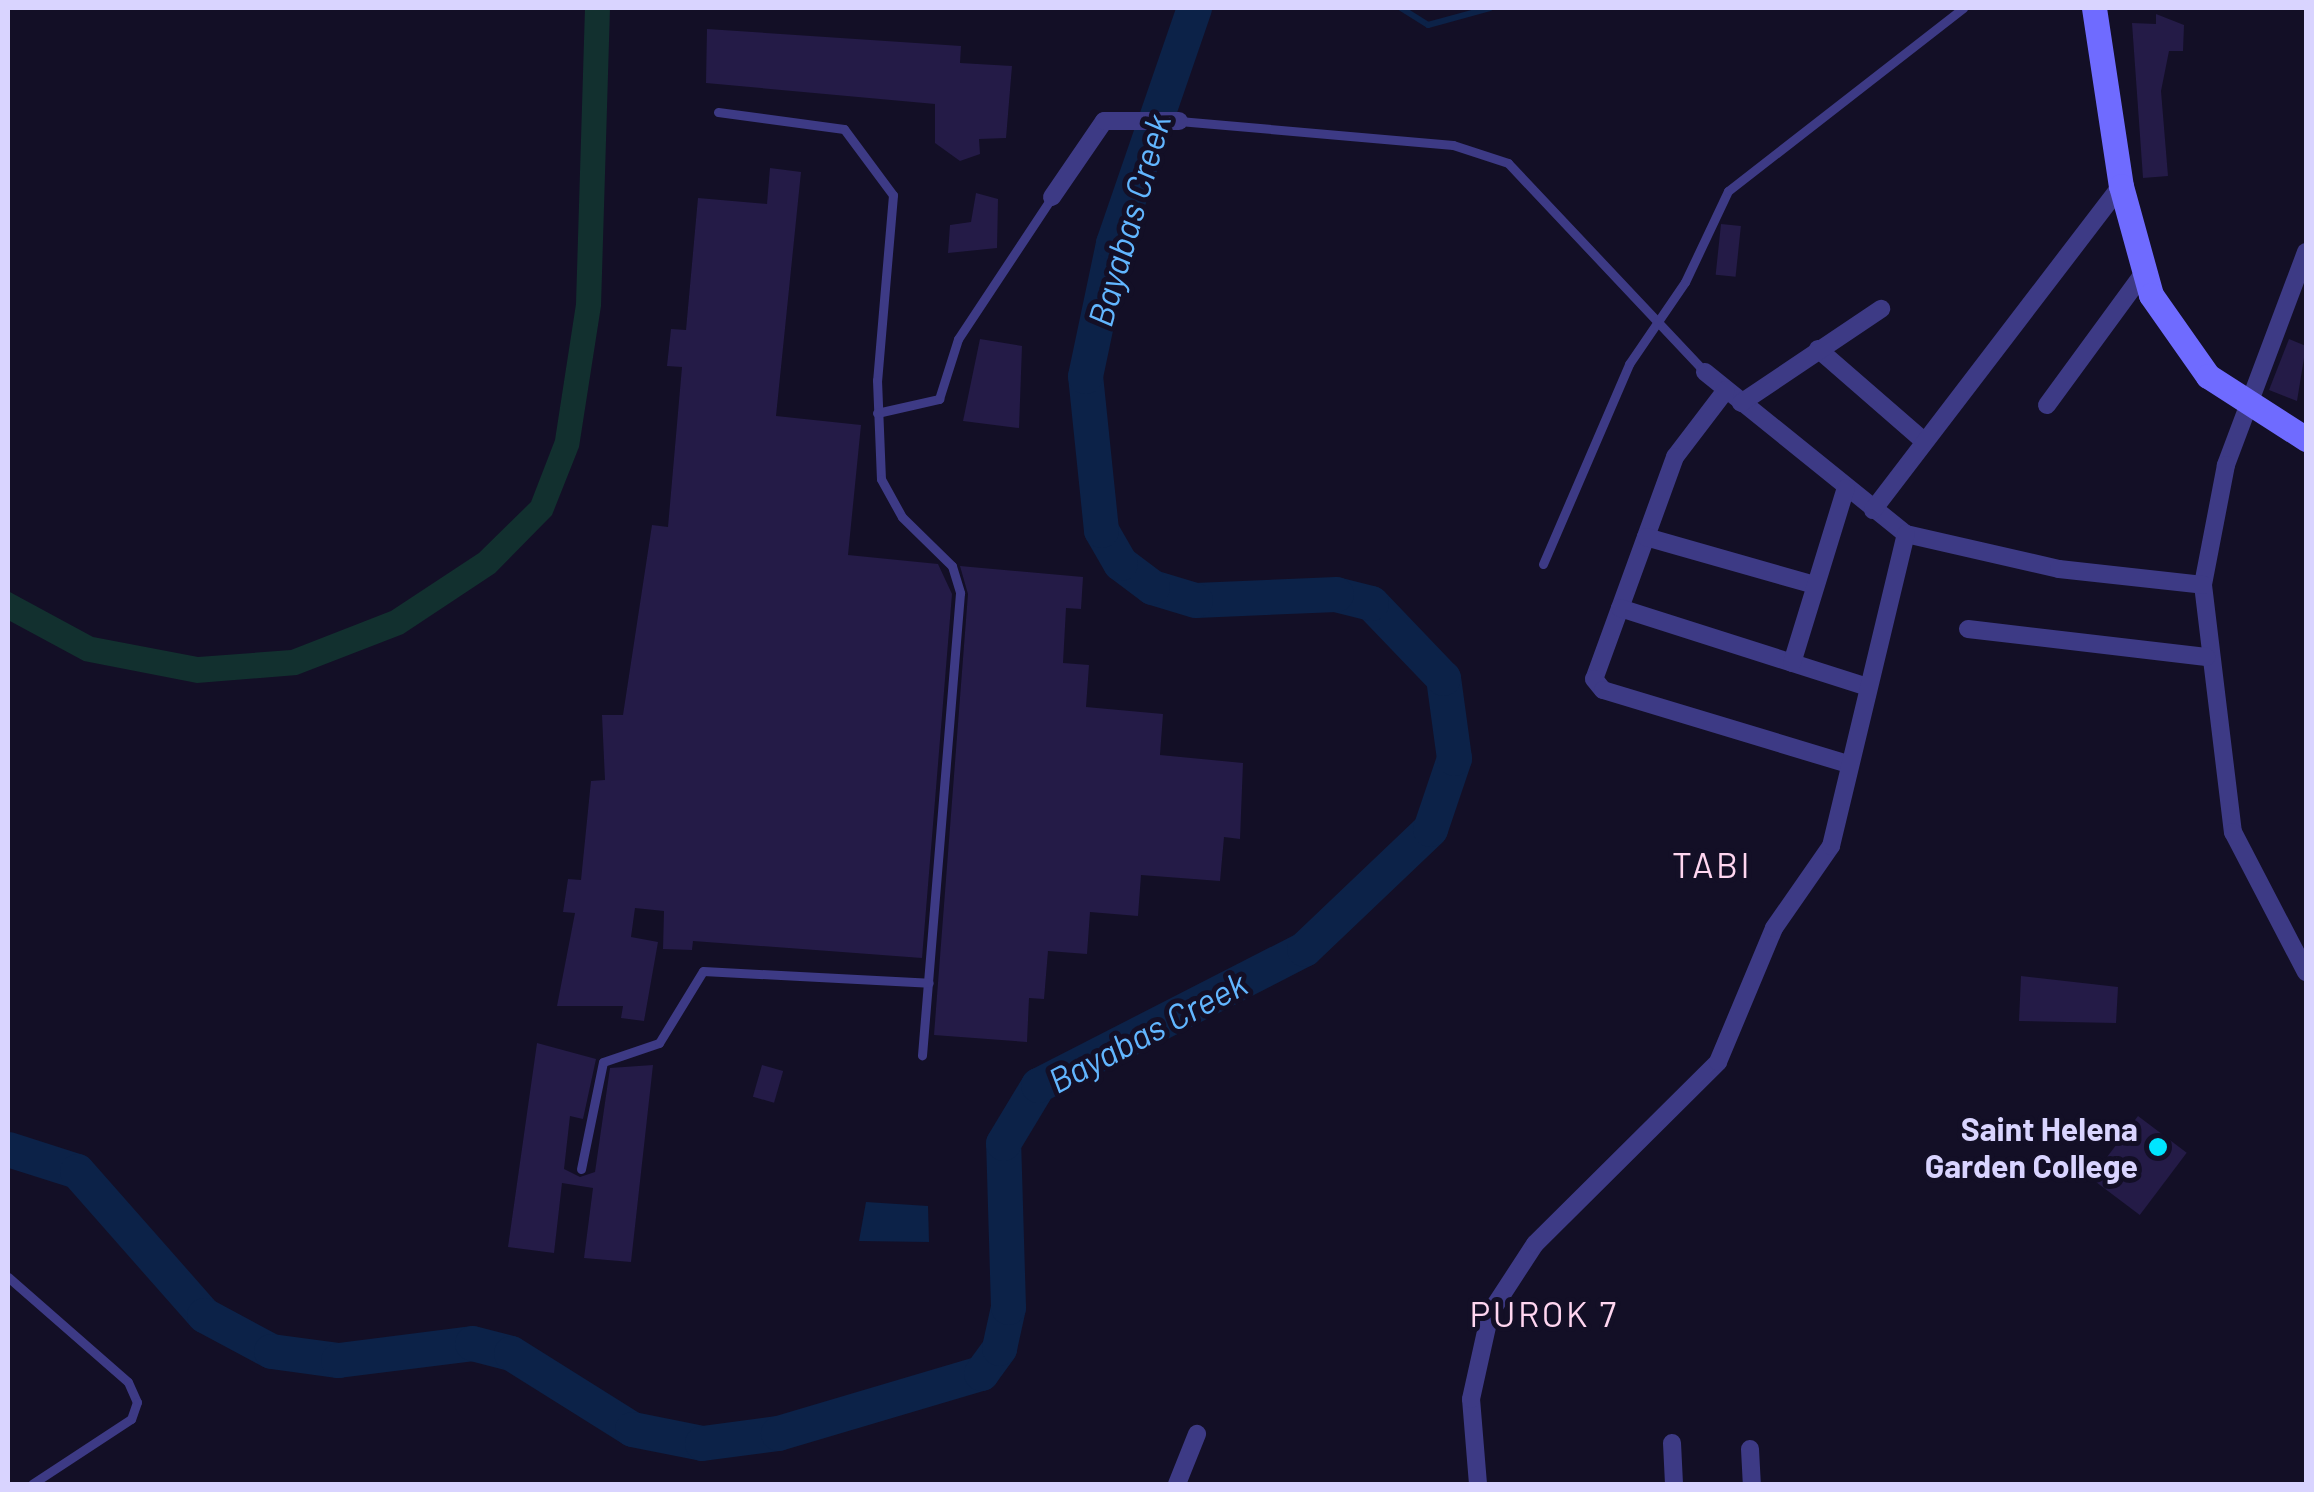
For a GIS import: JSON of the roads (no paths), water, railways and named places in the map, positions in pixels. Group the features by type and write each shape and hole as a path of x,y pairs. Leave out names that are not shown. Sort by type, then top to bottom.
{"main road":[{"path":"2094,8 2121,186 2142,274 2182,345 2248,408 2306,439"}],"street":[{"path":"1052,197 1104,122 1141,116 1178,120"},
{"path":"1874,510 2121,186"},
{"path":"2306,252 2212,513 2204,585 2206,657 2240,854 2306,972"},
{"path":"2047,405 2142,274"},
{"path":"1741,403 1881,308"},
{"path":"1818,349 1924,441"},
{"path":"1705,372 1906,534 2058,569 2204,585"},
{"path":"1726,390 1675,457 1594,672 1603,690 1848,764"},
{"path":"1792,663 1846,488"},
{"path":"1478,1484 1474,1368 1508,1277 1718,1062 1774,928 1831,846 1906,534"},
{"path":"1646,538 1815,585"},
{"path":"1620,608 1868,687"},
{"path":"1968,629 2206,657"},
{"path":"1177,1484 1197,1434"},
{"path":"1672,1442 1674,1484"},
{"path":"1750,1449 1752,1484"}],"lane":[{"path":"1544,564 1628,364 1657,321 1728,192 1963,8"},
{"path":"718,112 831,123 856,138 889,180 894,234 877,413 887,498 952,566 960,593 922,1055"},
{"path":"1178,120 1480,150 1530,181 1705,372"},
{"path":"877,413 939,399 958,339 1052,197"},
{"path":"581,1168 603,1062 659,1043 704,972 929,983"},
{"path":"8,1277 128,1382 137,1402 131,1419 32,1484"}],"water":[{"path":"866,1202 928,1206 929,1242 859,1241"}],"waterway":[{"name":"Bayabas Creek","path":"8,1149 77,1171 204,1315 271,1351 338,1360 472,1343 511,1353 632,1429 702,1443 778,1433 981,1373 999,1348 1008,1307 1003,1143 1038,1085 1304,949 1430,829 1454,758 1443,678 1371,603 1336,594 1195,600 1152,587 1120,563 1101,530 1085,376 1113,243 1194,8"},
{"path":"1401,8 1428,25 1490,8"}],"place":[{"name":"Saint Helena Garden College","path":"2158,1147"}],"district":[{"name":"TABI","path":"1712,864"},
{"name":"PUROK 7","path":"1544,1313"}]}
